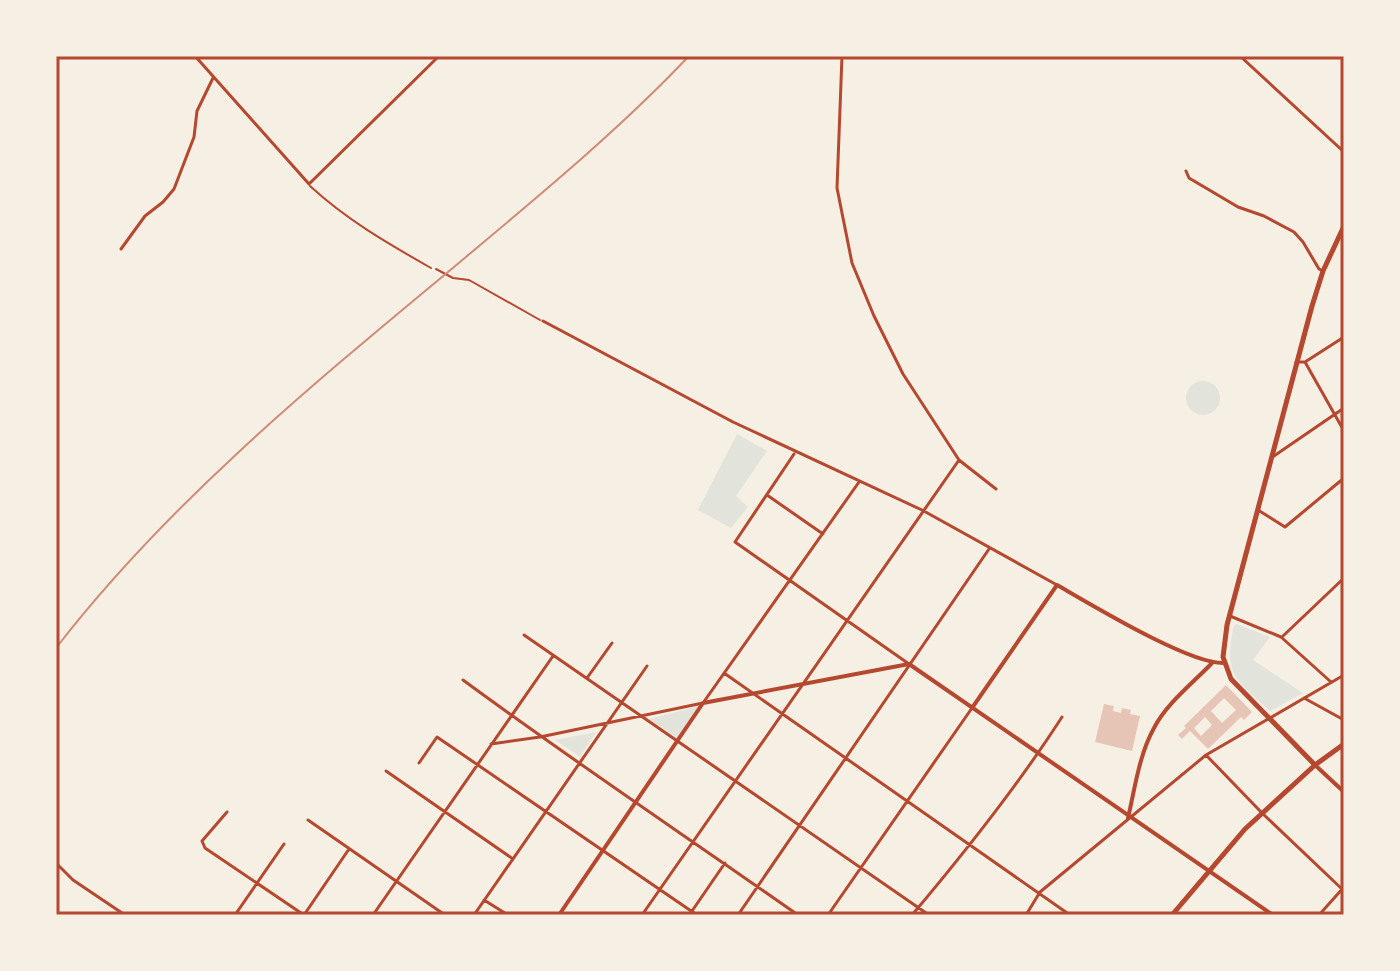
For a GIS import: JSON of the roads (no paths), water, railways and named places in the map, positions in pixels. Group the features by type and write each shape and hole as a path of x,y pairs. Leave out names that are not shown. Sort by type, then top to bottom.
{"main road":[{"path":"1315,765 1231,679 1224,663 1230,616 1296,362 1323,271 1344,226"},
{"path":"1172,915 1262,813 1315,765 1344,744"}],"street":[{"path":"195,56 309,184 439,56"},
{"path":"842,56 837,188 852,263 903,374 959,460 996,489"},
{"path":"1240,56 1344,152"},
{"path":"121,249 145,216 174,189 194,137 197,111 213,78"},
{"path":"1186,171 1189,178 1238,207 1294,232 1323,271"},
{"path":"543,321 795,452 922,510 1169,645 1212,663 1224,663"},
{"path":"1296,362 1305,362 1344,337"},
{"path":"1305,362 1344,431"},
{"path":"1271,458 1344,408"},
{"path":"795,452 735,542 1128,818 1273,915"},
{"path":"642,915 959,460"},
{"path":"1258,510 1285,527 1344,478"},
{"path":"559,915 859,482"},
{"path":"766,494 823,534"},
{"path":"738,915 989,548"},
{"path":"1281,637 1344,578"},
{"path":"828,915 1057,585"},
{"path":"1230,616 1281,637 1331,682"},
{"path":"524,635 929,915"},
{"path":"587,678 612,643"},
{"path":"373,915 553,656"},
{"path":"1128,818 1144,749 1154,726 1212,663"},
{"path":"491,744 909,664"},
{"path":"474,915 647,666"},
{"path":"724,673 1070,915"},
{"path":"1026,915 1040,892 1206,755 1344,675"},
{"path":"463,680 540,737 637,801 798,915"},
{"path":"1304,698 1344,720"},
{"path":"912,915 972,845 1062,717"},
{"path":"419,763 437,737 697,915"},
{"path":"1206,755 1262,813 1343,888 1319,915"},
{"path":"1315,765 1344,792"},
{"path":"386,771 513,859"},
{"path":"227,812 202,841 205,848 304,915 349,849"},
{"path":"308,820 445,915"},
{"path":"235,915 284,844"},
{"path":"56,863 73,880 125,915"},
{"path":"692,911 725,863"},
{"path":"484,900 508,915"}],"lane":[{"path":"309,184 337,211 431,268"}],"railway":[{"path":"56,648 146,543 244,447 575,164 689,56"}]}
